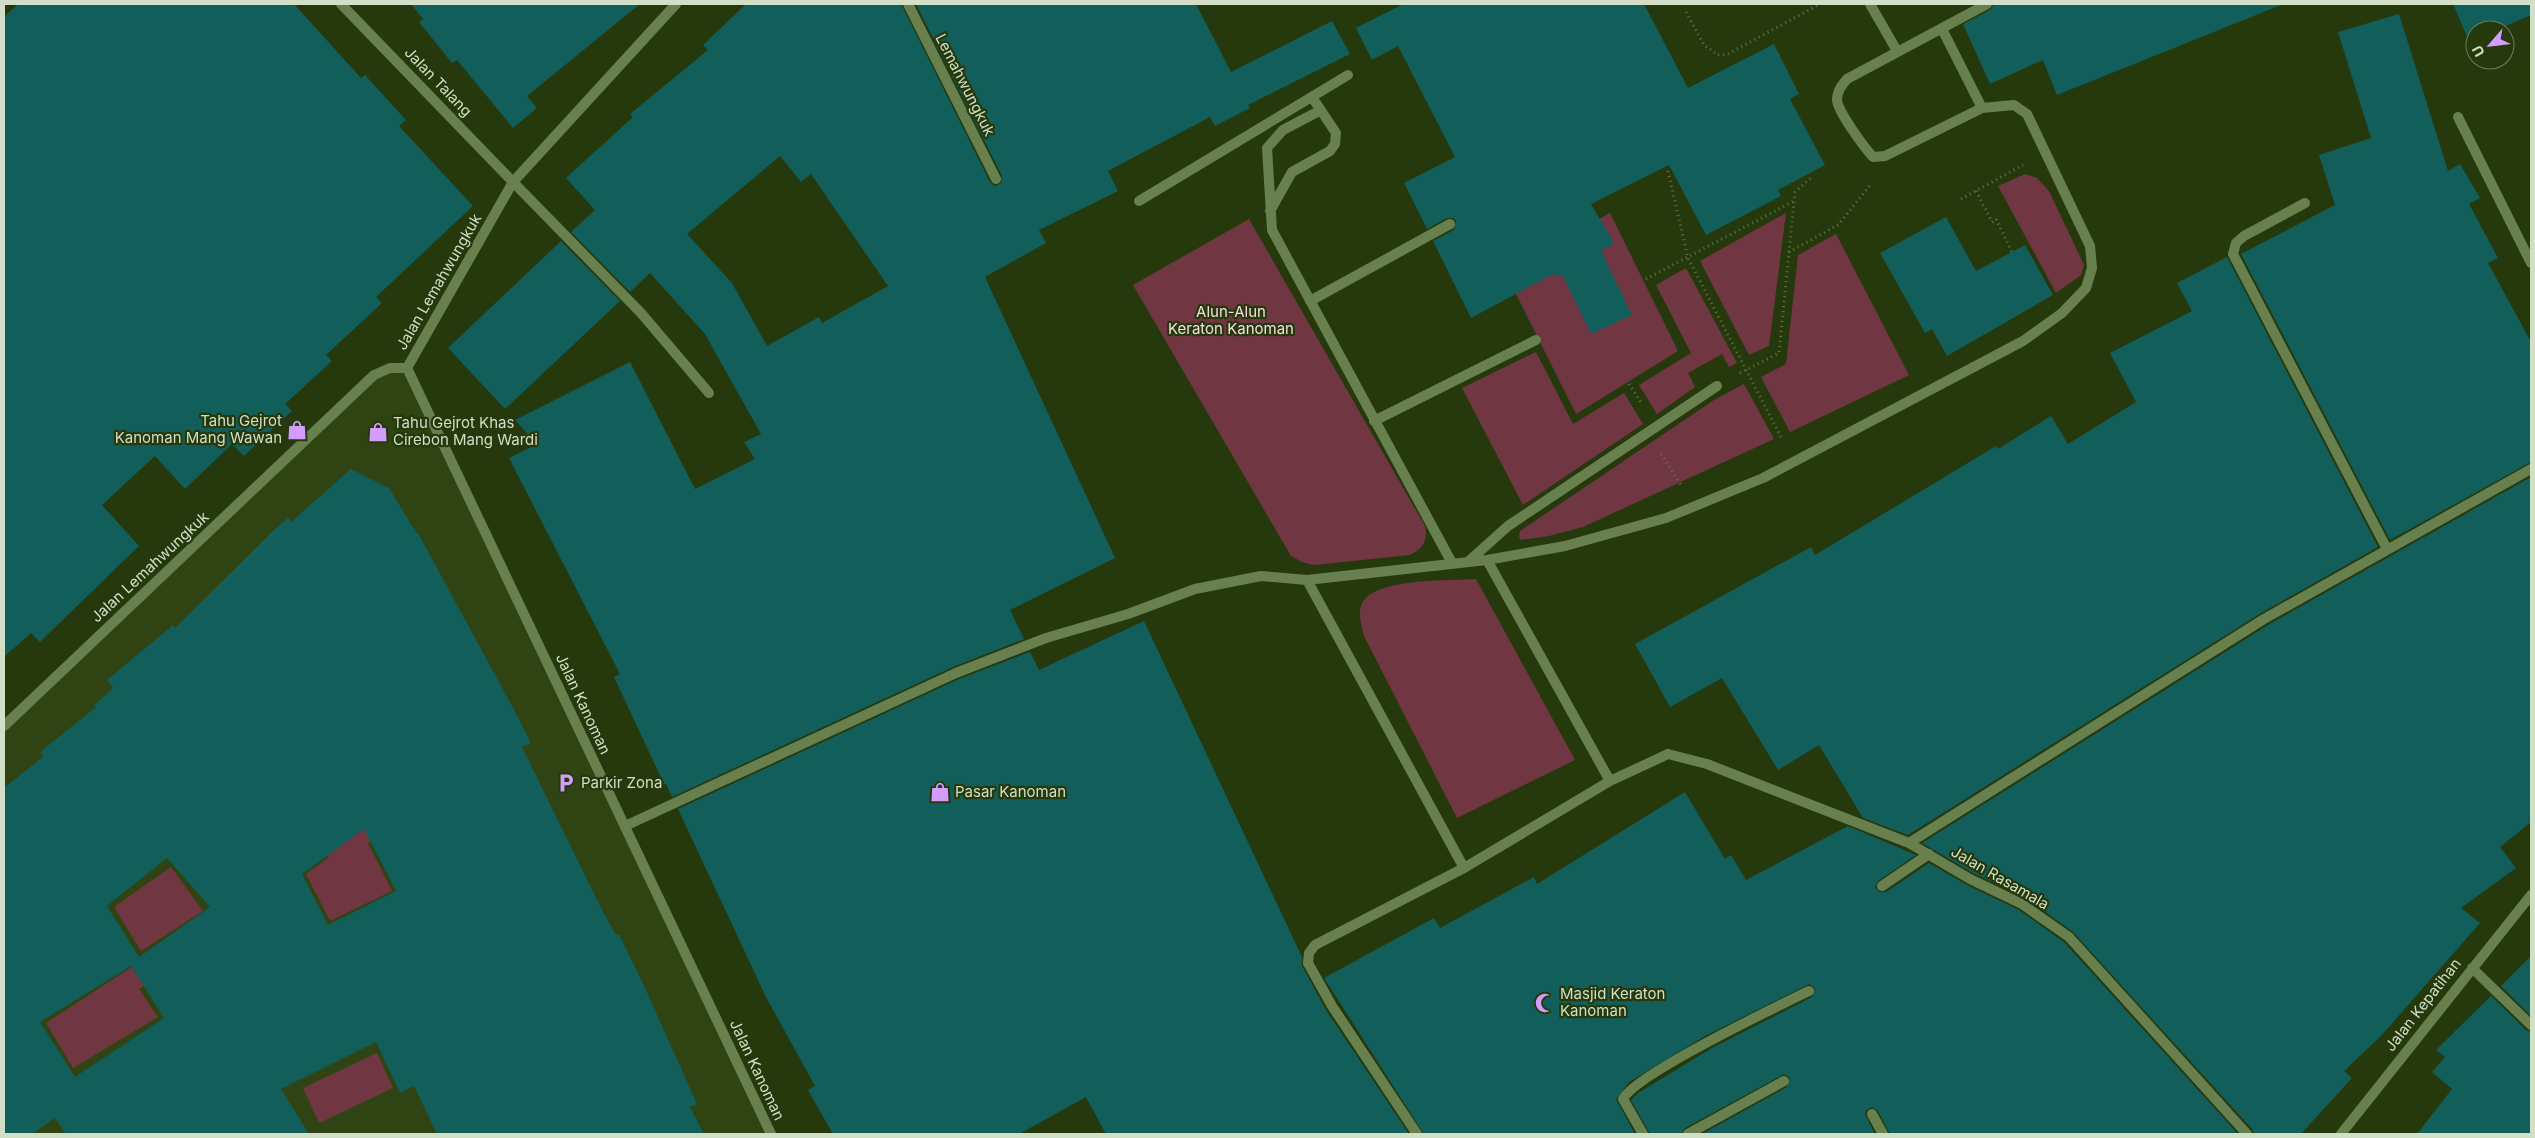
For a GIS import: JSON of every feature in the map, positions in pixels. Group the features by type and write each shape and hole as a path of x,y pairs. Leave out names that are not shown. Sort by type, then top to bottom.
{"street":[{"name":"Jalan Talang","path":"341,4 641,312 709,393"},
{"name":"Jalan Lemahwungkuk","path":"4,726 374,375 390,368 407,368 513,182 676,4"},
{"name":"Lemahwungkuk","path":"908,4 996,179"},
{"path":"1870,4 1897,52"},
{"path":"625,826 956,673 1046,638 1128,614 1195,590 1261,576 1307,580 1488,560 1565,546 1666,518 1763,478 2023,341 2062,313 2086,288 2092,268 2090,246 2026,114 2014,105 1982,108 1885,156 1874,157 1860,143 1837,101 1839,88 1847,79 1987,4"},
{"path":"1942,28 1982,108"},
{"path":"1139,201 1348,75"},
{"path":"1270,212 1292,172 1330,151 1335,144 1336,133 1312,97"},
{"path":"1321,110 1283,130 1267,148 1272,230 1452,563"},
{"path":"2458,117 2531,263"},
{"path":"2304,204 2244,236 2236,243 2234,254 2387,549"},
{"path":"1310,301 1450,224"},
{"path":"1374,421 1536,340"},
{"name":"Jalan Kanoman","path":"407,368 771,1134"},
{"path":"1469,561 1508,526 1717,386"},
{"path":"1909,843 2264,619 2531,469"},
{"path":"1417,1134 1332,1006 1308,963 1309,953 1315,945 1464,868 1610,781 1488,560"},
{"path":"1307,580 1464,868"},
{"name":"Jalan Rasamala","path":"1610,781 1668,754 1707,764 1909,843 1970,879 2022,904 2068,938 2247,1134"},
{"path":"1882,886 1929,854"},
{"name":"Jalan Kepatihan","path":"2341,1134 2531,895"},
{"path":"2472,968 2531,1025"},
{"path":"1643,1134 1623,1099 1629,1090 1691,1052 1808,991"},
{"path":"1688,1134 1784,1081"},
{"path":"1872,1114 1884,1134"}],"path":[{"path":"1686,12 1704,45 1718,55 1728,54 1820,4"},
{"path":"1960,199 2046,153"},
{"path":"1789,252 1838,225 1869,188 1885,156"},
{"path":"1668,171 1688,258 1794,462"},
{"path":"1717,386 1779,353 1795,192 1813,176"},
{"path":"1976,190 1992,222 1996,219 2012,252"},
{"path":"1646,279 1795,200"},
{"path":"1647,433 1695,507"}],"shaded area":[{"path":"403,372 766,1134 4,1134 4,731 376,378 391,373"}],"green space":[{"path":"2025,174 2037,178 2049,191 2084,265 2081,275 2056,293 1998,186"},
{"path":"1610,213 1678,351 1576,414 1505,272"},
{"path":"1786,213 1769,346 1749,355 1700,261"},
{"name":"Alun-Alun Keraton Kanoman","path":"1249,219 1425,526 1426,536 1424,544 1410,555 1314,565 1302,562 1291,556 1133,285"},
{"path":"1836,234 1909,375 1790,432 1761,377 1786,364 1798,255"},
{"path":"1686,268 1737,363 1729,367 1722,354 1688,373 1695,387 1657,414 1639,385 1691,353 1656,285"},
{"path":"1536,352 1573,424 1624,393 1643,424 1523,505 1462,388"},
{"path":"1744,384 1774,439 1583,527 1549,536 1521,540 1519,537 1520,531 1714,400"},
{"path":"1476,579 1575,760 1457,818 1364,636 1360,610 1368,597 1379,590 1395,585 1412,582"},
{"path":"513,774 368,843 392,891 330,921 306,874 329,857 296,794"},
{"path":"171,867 203,911 141,951 114,907"},
{"path":"141,961 154,979 139,989 158,1017 73,1068 46,1023"},
{"path":"377,1053 393,1088 319,1123 303,1088"}],"building":[{"path":"18,4 294,4 361,78 365,75 406,120 399,126 473,206 376,297 382,303 326,355 332,361 285,404 292,411 244,456 232,444 185,489 155,456 102,505 139,546 40,642 31,633 4,657 4,17"},
{"path":"411,4 640,4 527,96 537,108 513,128 457,60 452,63 419,22 423,19"},
{"path":"746,4 901,4 990,182 995,186 1001,183 1002,176 916,4 1196,4 1231,72 1332,21 1350,54 1248,105 1250,108 1215,126 1210,117 1108,171 1118,191 1039,230 1046,243 985,277 1115,558 1010,610 1024,639 953,667 672,797 666,784 664,784 614,677 620,674 509,458 537,444 515,420 630,362 695,489 755,459 744,442 761,434 705,334 650,273 630,292 571,232 595,210 566,178 633,117 630,114 708,50 703,45","holes":["780,156 801,182 811,174 888,286 822,323 819,317 767,346 732,283 687,234"]},
{"path":"1403,4 1644,4 1688,88 1774,44 1799,94 1790,99 1825,165 1778,190 1781,196 1706,235 1669,165 1591,204 1614,243 1601,251 1632,315 1591,334 1562,274 1556,278 1553,274 1471,318 1433,241 1454,230 1456,221 1453,218 1447,218 1427,229 1404,183 1455,157 1398,46 1372,60 1356,28"},
{"path":"1994,4 2281,5 2057,95 2043,60 1990,84 1963,24 1990,10"},
{"path":"2453,4 2531,4 2531,15 2515,22 2515,20 2465,20 2465,32"},
{"path":"2399,14 2448,171 2460,164 2480,198 2469,204 2498,258 2488,263 2531,342 2531,462 2390,540 2241,254 2335,205 2319,155 2371,138 2338,32"},
{"path":"1946,217 1976,271 2025,245 2053,295 1947,356 1932,329 1925,333 1880,253"},
{"path":"561,241 620,301 505,409 448,348"},
{"path":"2227,257 2378,547 2261,613 1908,835 1863,818 1819,745 1778,770 1722,678 1670,707 1635,644 1811,547 1815,555 1996,446 1998,449 2051,416 2068,444 2136,402 2110,353 2192,311 2177,283"},
{"path":"351,469 389,488 418,533 531,743 522,747 601,908 616,935 619,934 645,988 697,1104 690,1107 704,1134 437,1134 414,1086 400,1093 376,1042 281,1089 309,1134 66,1134 55,1118 32,1134 4,1134 4,788 44,756 40,752 96,707 94,705 113,688 107,680 173,625 175,628 276,528 288,518 291,522","holes":["364,829 396,891 328,925 302,874","167,858 210,907 139,957 107,906","131,966 164,1018 75,1077 40,1022"]},
{"path":"2531,477 2531,822 2500,847 2516,868 2461,908 2480,923 2381,1036 2344,1071 2352,1078 2301,1134 2254,1134 2252,1129 2073,932 2026,898 1973,873 1922,843 2268,625"},
{"path":"1144,621 1302,957 1302,966 1326,1010 1409,1134 1106,1134 1086,1097 1019,1134 833,1134 808,1090 815,1086 766,997 678,809 959,679 1030,652 1039,670"},
{"path":"1685,792 1725,859 1731,855 1746,880 1848,826 1916,855 1878,881 1875,887 1879,892 1886,892 1929,863 1967,885 2019,910 2064,942 2238,1134 1890,1134 1878,1111 1872,1107 1866,1110 1865,1114 1875,1134 1702,1134 1787,1087 1790,1078 1784,1074 1685,1128 1681,1134 1650,1134 1631,1100 1638,1093 1712,1048 1812,997 1815,988 1809,984 1705,1036 1629,1082 1616,1099 1635,1134 1424,1134 1324,978 1434,918 1440,928 1534,877 1537,884"},
{"path":"2531,956 2531,1016 2501,986"},
{"path":"2491,996 2526,1030 2531,1032 2531,1134 2417,1134 2452,1089 2432,1072 2445,1057 2436,1050"}],"place":[{"name":"Tahu Gejrot Kanoman Mang Wawan","path":"297,430"},
{"name":"Tahu Gejrot Khas Cirebon Mang Wardi","path":"378,432"},
{"name":"Parkir Zona","path":"566,783"},
{"name":"Pasar Kanoman","path":"940,792"},
{"name":"Masjid Keraton Kanoman","path":"1545,1003"}]}
